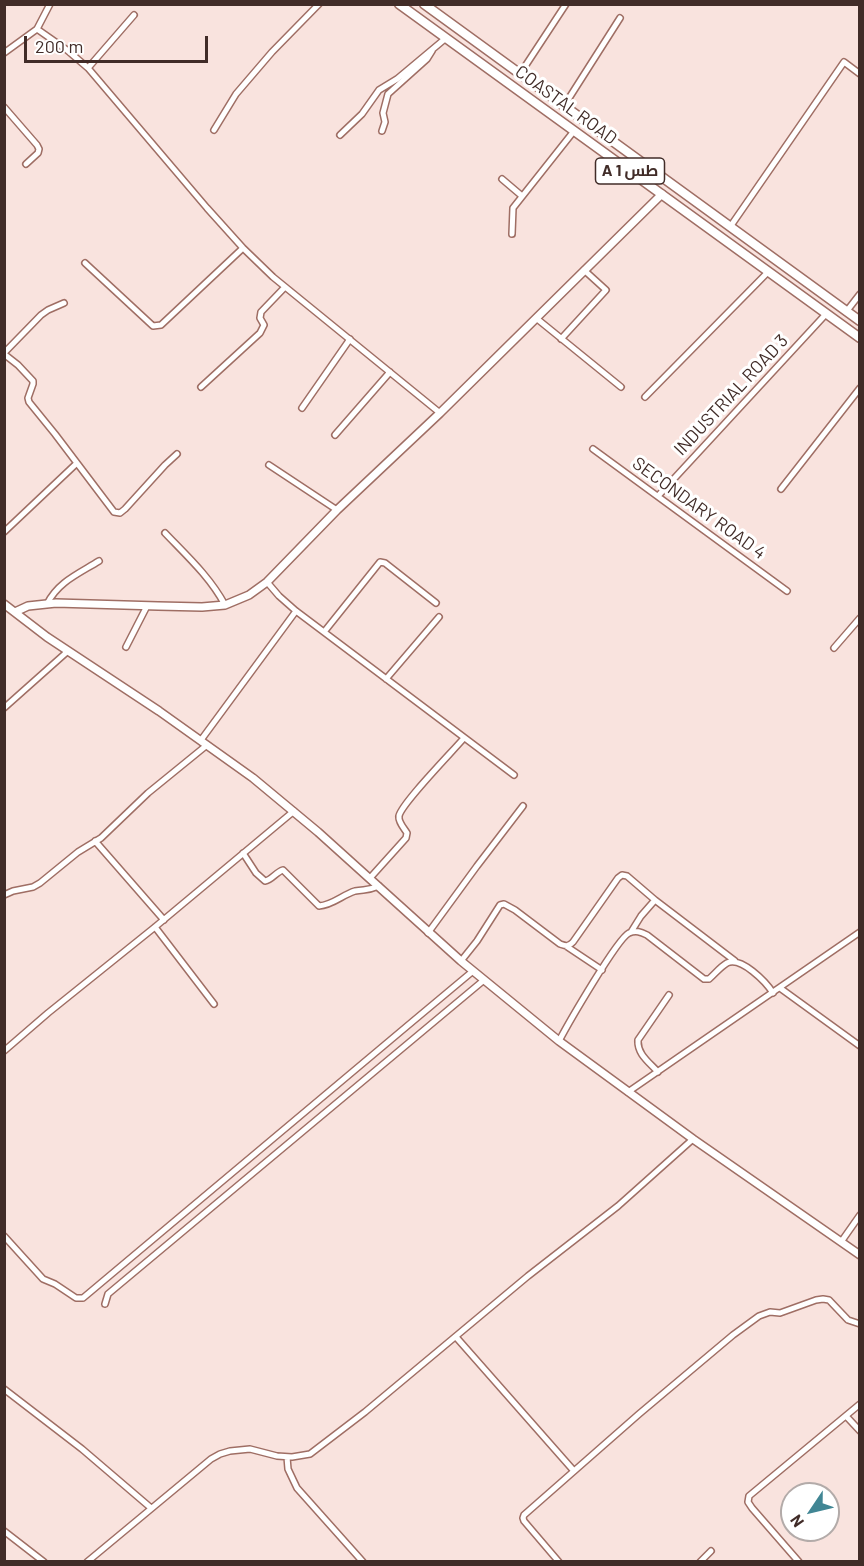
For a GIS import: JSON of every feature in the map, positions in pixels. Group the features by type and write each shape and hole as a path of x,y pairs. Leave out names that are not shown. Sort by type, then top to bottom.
{"highway":[{"name":"COASTAL ROAD","path":"399,4 860,338"},
{"name":"COASTAL ROAD","path":"424,4 860,321"}],"street":[{"path":"4,54 37,29 50,4"},
{"path":"214,130 226,108 247,81 319,4"},
{"path":"520,75 566,4"},
{"path":"88,68 134,15"},
{"path":"564,106 620,18"},
{"path":"37,29 88,68 243,248 285,286 440,413"},
{"path":"340,135 362,114 379,90 397,79 446,38"},
{"path":"382,130 386,122 383,113 388,94 427,59 433,49"},
{"path":"730,227 844,63 860,74"},
{"path":"4,107 39,149 26,165"},
{"path":"512,234 513,208 574,131"},
{"path":"502,179 522,196"},
{"path":"15,612 27,606 48,604 202,607 225,605 249,595 267,582 337,510 440,413 662,194"},
{"path":"85,263 153,326 157,326 161,325 243,248"},
{"path":"561,339 606,290 584,270"},
{"path":"645,397 768,272"},
{"path":"201,387 260,333 264,326 260,318 261,312 285,286"},
{"path":"846,312 860,294"},
{"path":"64,303 41,315 4,354 33,381 29,402 114,512 120,513 134,501 177,454"},
{"name":"INDUSTRIAL ROAD 3","path":"658,496 826,314"},
{"path":"536,318 621,387"},
{"path":"302,408 350,339"},
{"path":"335,435 390,372"},
{"path":"782,489 860,388"},
{"name":"SECONDARY ROAD 4","path":"593,449 787,591"},
{"path":"4,532 77,463"},
{"path":"269,465 337,510"},
{"path":"165,533 206,576 225,605"},
{"path":"48,604 53,592 60,585 99,561"},
{"path":"324,632 380,562 385,563 436,603"},
{"path":"267,582 296,611 513,775"},
{"path":"4,604 47,638 204,742 253,778 370,878 461,962 559,1041 693,1139 860,1255"},
{"path":"126,647 147,606"},
{"path":"4,895 33,887 95,841 204,742 296,611"},
{"path":"386,679 439,617"},
{"path":"834,648 860,618"},
{"path":"4,708 68,651"},
{"path":"370,878 406,838 407,833 399,820 399,814 407,802 464,738"},
{"path":"428,933 523,806"},
{"path":"4,1051 48,1012 164,920 294,811"},
{"path":"95,841 164,920"},
{"path":"243,854 256,873 265,881 283,870 319,906 327,905 354,891 368,891 379,886"},
{"path":"566,946 573,942 618,878 622,875 627,876 655,900 764,981 773,993"},
{"path":"559,1041 623,938 631,932 655,900"},
{"path":"461,962 500,906 504,904 560,944 602,970"},
{"path":"155,927 214,1004"},
{"path":"631,932 647,935 704,979 709,979 728,962 735,961"},
{"path":"628,1092 860,932"},
{"path":"4,1236 43,1279 76,1298 83,1298 473,971"},
{"path":"105,1304 108,1294 484,980"},
{"path":"780,988 860,1046"},
{"path":"658,1072 641,1053 638,1040 669,995"},
{"path":"87,1562 220,1454 250,1449 287,1457 310,1454 365,1412 528,1276 618,1206 693,1139"},
{"path":"841,1242 860,1215"},
{"path":"559,1562 524,1521 523,1518 528,1511 733,1335 759,1316 823,1299 829,1300 848,1320 860,1324"},
{"path":"456,1337 573,1471"},
{"path":"4,1389 82,1449 151,1508"},
{"path":"800,1562 752,1508 748,1502 749,1496 860,1404"},
{"path":"846,1416 860,1431"},
{"path":"287,1457 288,1469 297,1488 363,1562"},
{"path":"4,1531 44,1562"},
{"path":"700,1562 711,1551"}]}
